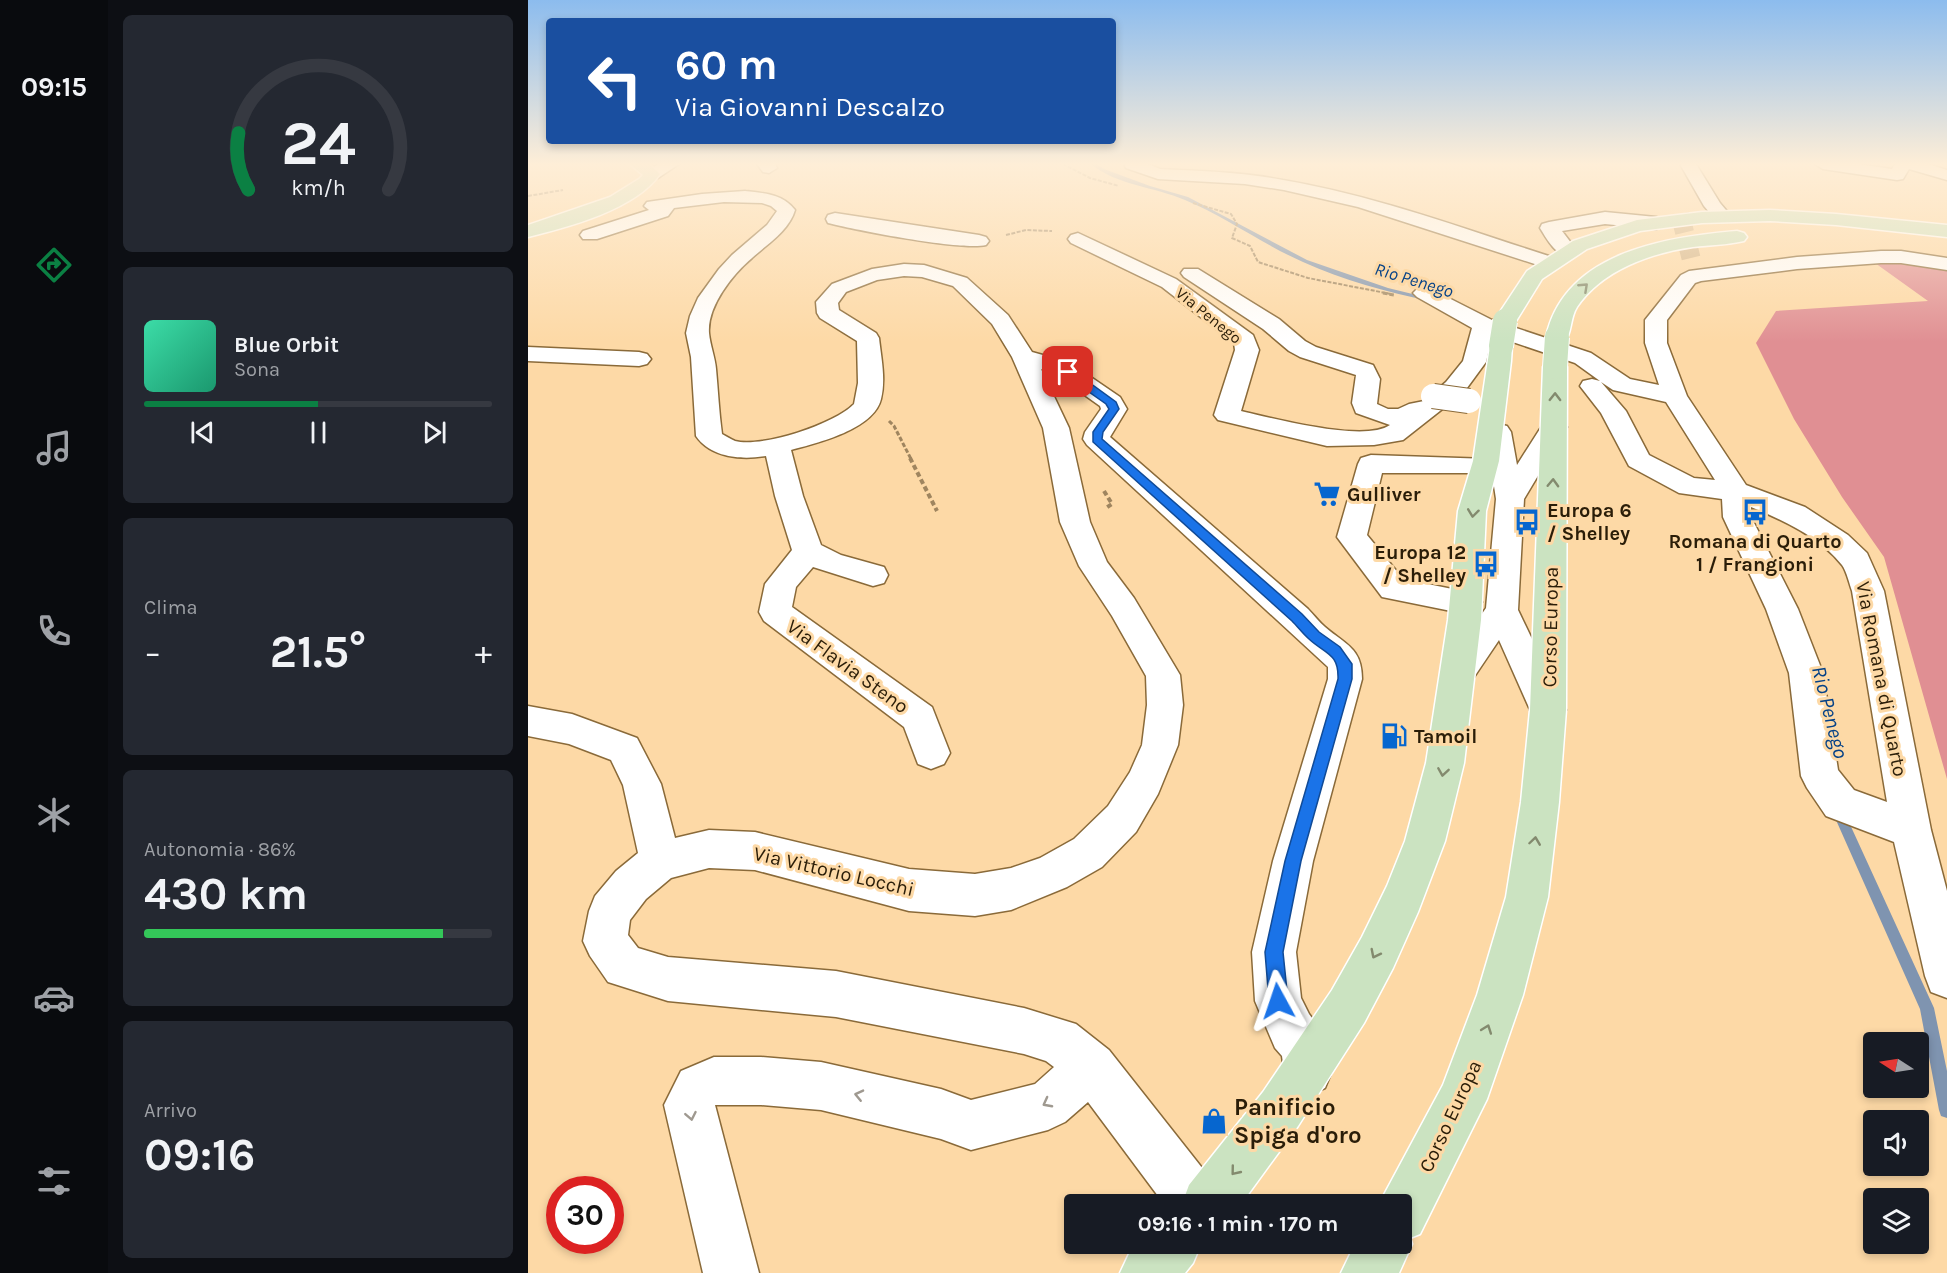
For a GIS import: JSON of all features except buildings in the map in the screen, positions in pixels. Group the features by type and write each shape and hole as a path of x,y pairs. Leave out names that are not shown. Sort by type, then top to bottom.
{"main road":[{"path":"528,231 549,223"},
{"path":"1216,1194 1262,1137 1308,1071 1365,972 1412,875 1429,830 1442,782 1458,673 1466,602 1472,508 1485,466 1469,401 1501,346 1495,323 1532,277 1560,257 1581,245 1623,230 1654,223"},
{"path":"1874,223 1947,231"},
{"path":"1792,236 1845,236 1926,244"},
{"name":"Corso Europa","path":"1412,1194 1462,1099 1500,995 1527,897 1540,802 1548,710 1555,367 1560,320 1566,306 1581,289 1596,277 1641,253 1706,239 1760,237"},
{"path":"1148,1273 1165,1254"},
{"path":"1369,1273 1379,1254"}],"street":[{"path":"590,235 626,223"},
{"path":"778,223 739,260 718,286 708,300 697,328 702,355 709,436 723,446 746,450 777,445 841,424 855,417 865,408 869,397 868,338 832,317 826,308 829,297 853,281 872,275 904,270 924,271 949,277 970,290 1000,320 1021,351 1047,360 1111,402 1114,409 1098,432 1096,439 1297,618 1314,636 1335,651 1345,664 1345,679 1293,861 1274,952 1278,1001 1292,1030 1304,1047 1308,1071"},
{"path":"861,223 979,241"},
{"path":"1437,223 1560,257"},
{"path":"1560,257 1549,228 1575,223"},
{"name":"Via Penego","path":"1078,239 1169,283 1245,340 1247,350 1227,415 1327,438 1374,437 1394,434 1433,406 1469,401 1474,362 1495,323"},
{"path":"1926,244 1947,248"},
{"path":"1911,830 1840,803 1821,776 1806,673 1782,609 1737,517 1736,490 1675,396 1656,343 1656,320 1688,279 1693,267 1881,257 1901,257 1947,264"},
{"path":"1191,273 1271,324 1297,346 1308,352 1365,370 1369,380 1364,404 1369,411 1392,418 1469,401 1510,499 1502,610 1548,710"},
{"path":"1424,293 1583,358 1622,385 1675,396"},
{"name":"Via Vittorio Locchi","path":"1021,351 1056,428 1076,522 1094,566 1123,607 1163,675 1165,705 1160,745 1146,782 1122,819 1088,853 1052,873 1011,889 975,895 909,890 755,850 709,849 660,861 631,885 609,911 605,941 624,966 668,979 837,994 1024,1031 1059,1041 1092,1067 1189,1194"},
{"path":"528,354 639,359"},
{"name":"Via Romana di Quarto","path":"1592,386 1613,411 1638,460 1648,467 1689,487 1736,490 1795,514 1837,542 1856,561 1868,591 1911,830 1947,976"},
{"path":"1510,499 1554,427"},
{"path":"777,445 789,496 808,552 831,563 873,575"},
{"path":"1466,602 1393,589 1352,537 1371,464 1485,466"},
{"name":"Via Flavia Steno","path":"808,552 781,584 775,612 919,718 931,753"},
{"path":"1458,673 1502,610"},
{"path":"528,721 572,729 624,749 642,784 660,861"},
{"path":"731,1273 689,1105 698,1088 714,1081 761,1081 821,1086 941,1114 971,1125 1048,1106 1092,1067"}],"path":[{"path":"1237,223 1232,238 1250,246 1258,262 1288,274 1323,283 1402,297 1424,293"},
{"path":"979,241 992,240 1026,230 1044,229 1078,239"},
{"path":"894,426 937,511"}],"shaded area":[{"path":"1890,261 1947,268 1947,779 1884,557 1842,497 1794,419 1756,343 1776,311 1928,301 1875,263"}],"waterway":[{"name":"Rio Penego","path":"1234,223 1305,261 1386,290 1430,299"},
{"name":"Rio Penego","path":"1838,811 1927,1008 1947,1110"}],"tunnel":[{"path":"1682,223 1691,258"}],"place":[{"name":"Gulliver","path":"1327,494"},
{"name":"Romana di Quarto 1 / Frangioni","path":"1755,512"},
{"name":"Europa 6 / Shelley","path":"1527,522"},
{"name":"Europa 12 / Shelley","path":"1486,564"},
{"name":"Tamoil","path":"1394,736"},
{"name":"Panificio Spiga d'oro","path":"1214,1121"}],"route":[{"path":"1068,372 1111,402 1114,409 1098,432 1096,439 1297,618 1314,636 1335,651 1345,664 1345,679 1293,861 1274,952 1278,1001"}]}
